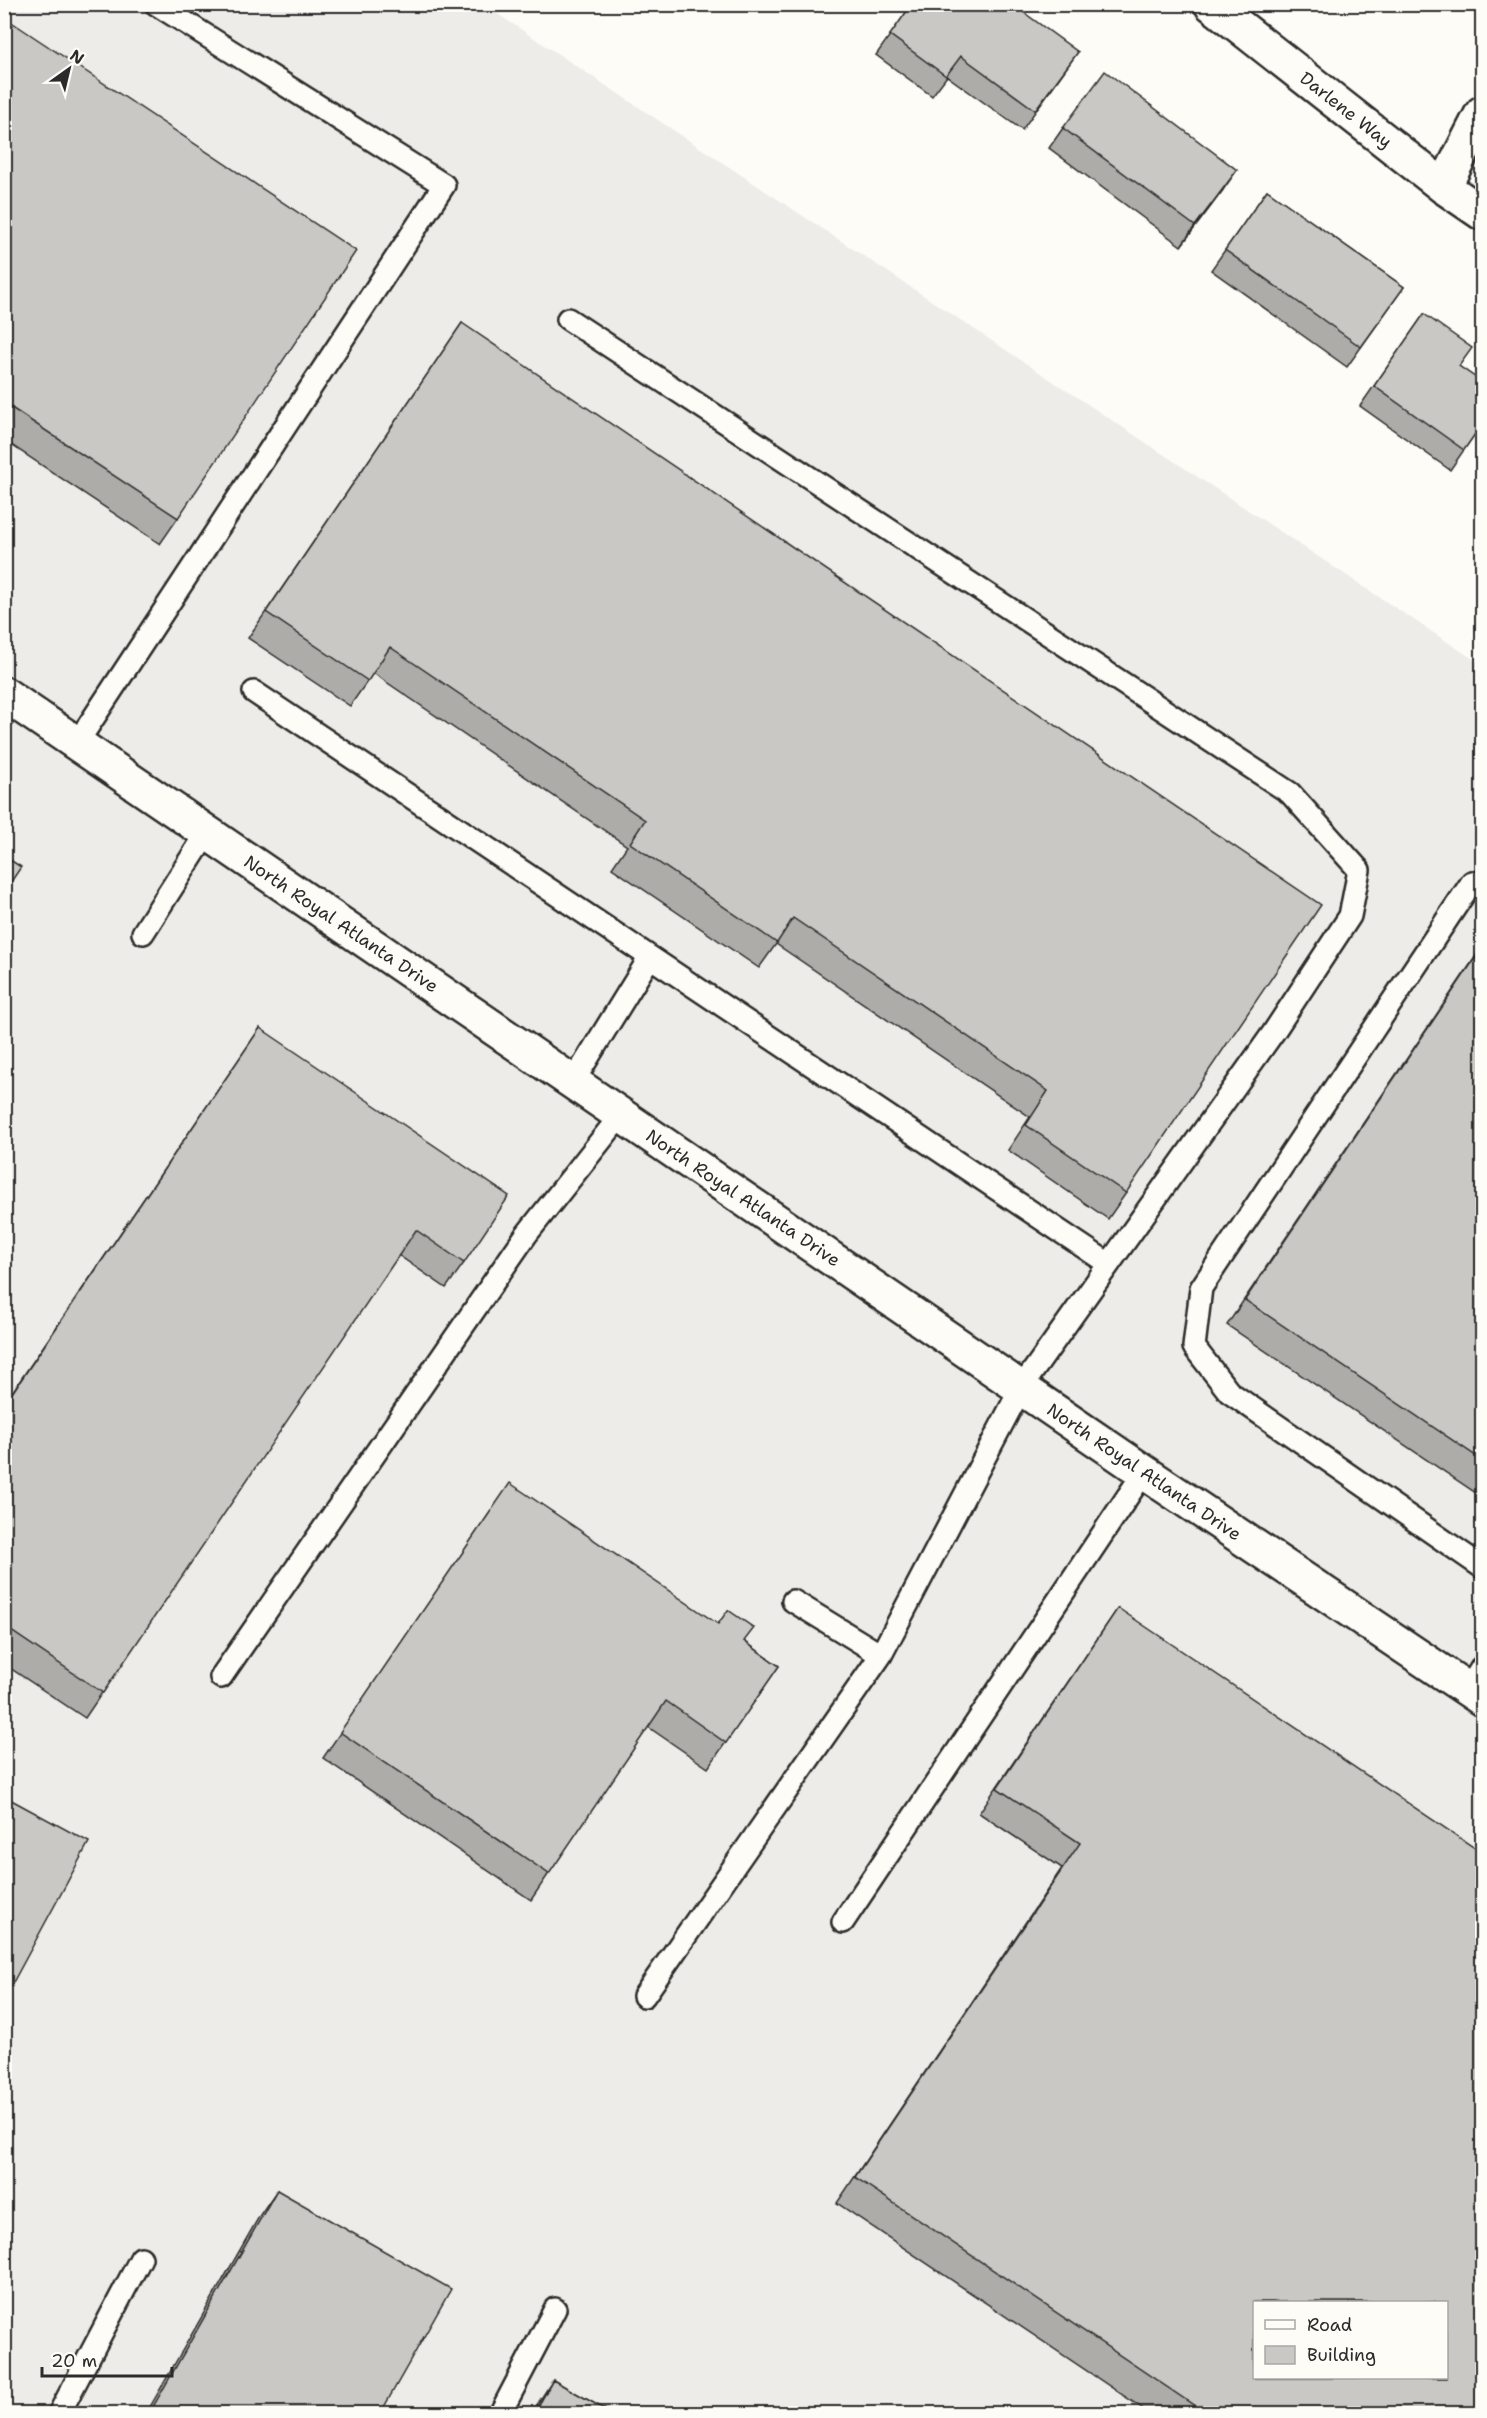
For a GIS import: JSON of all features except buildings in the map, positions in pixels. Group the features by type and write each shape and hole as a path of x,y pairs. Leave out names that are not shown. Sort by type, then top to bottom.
{"street":[{"name":"Darlene Way","path":"1211,4 1444,187 1482,213"},
{"path":"1444,187 1482,113"},
{"name":"North Royal Atlanta Drive","path":"4,694 1144,1472 1478,1686"}],"lane":[{"path":"77,743 444,185 156,4"},
{"path":"568,319 1290,793 1359,870 1350,916 1273,1033 1021,1388 881,1654 644,1996"},
{"path":"254,692 1109,1264"},
{"path":"143,933 207,833"},
{"path":"1472,882 1201,1288 1194,1347 1229,1392 1482,1567"},
{"path":"573,1082 650,957"},
{"path":"221,1677 526,1235 621,1115"},
{"path":"843,1922 1144,1472"},
{"path":"793,1601 881,1654"},
{"path":"59,2414 141,2258"},
{"path":"500,2414 555,2309"}],"shaded area":[{"path":"5,5 484,5 1482,665 1482,2413 5,2414"}]}
